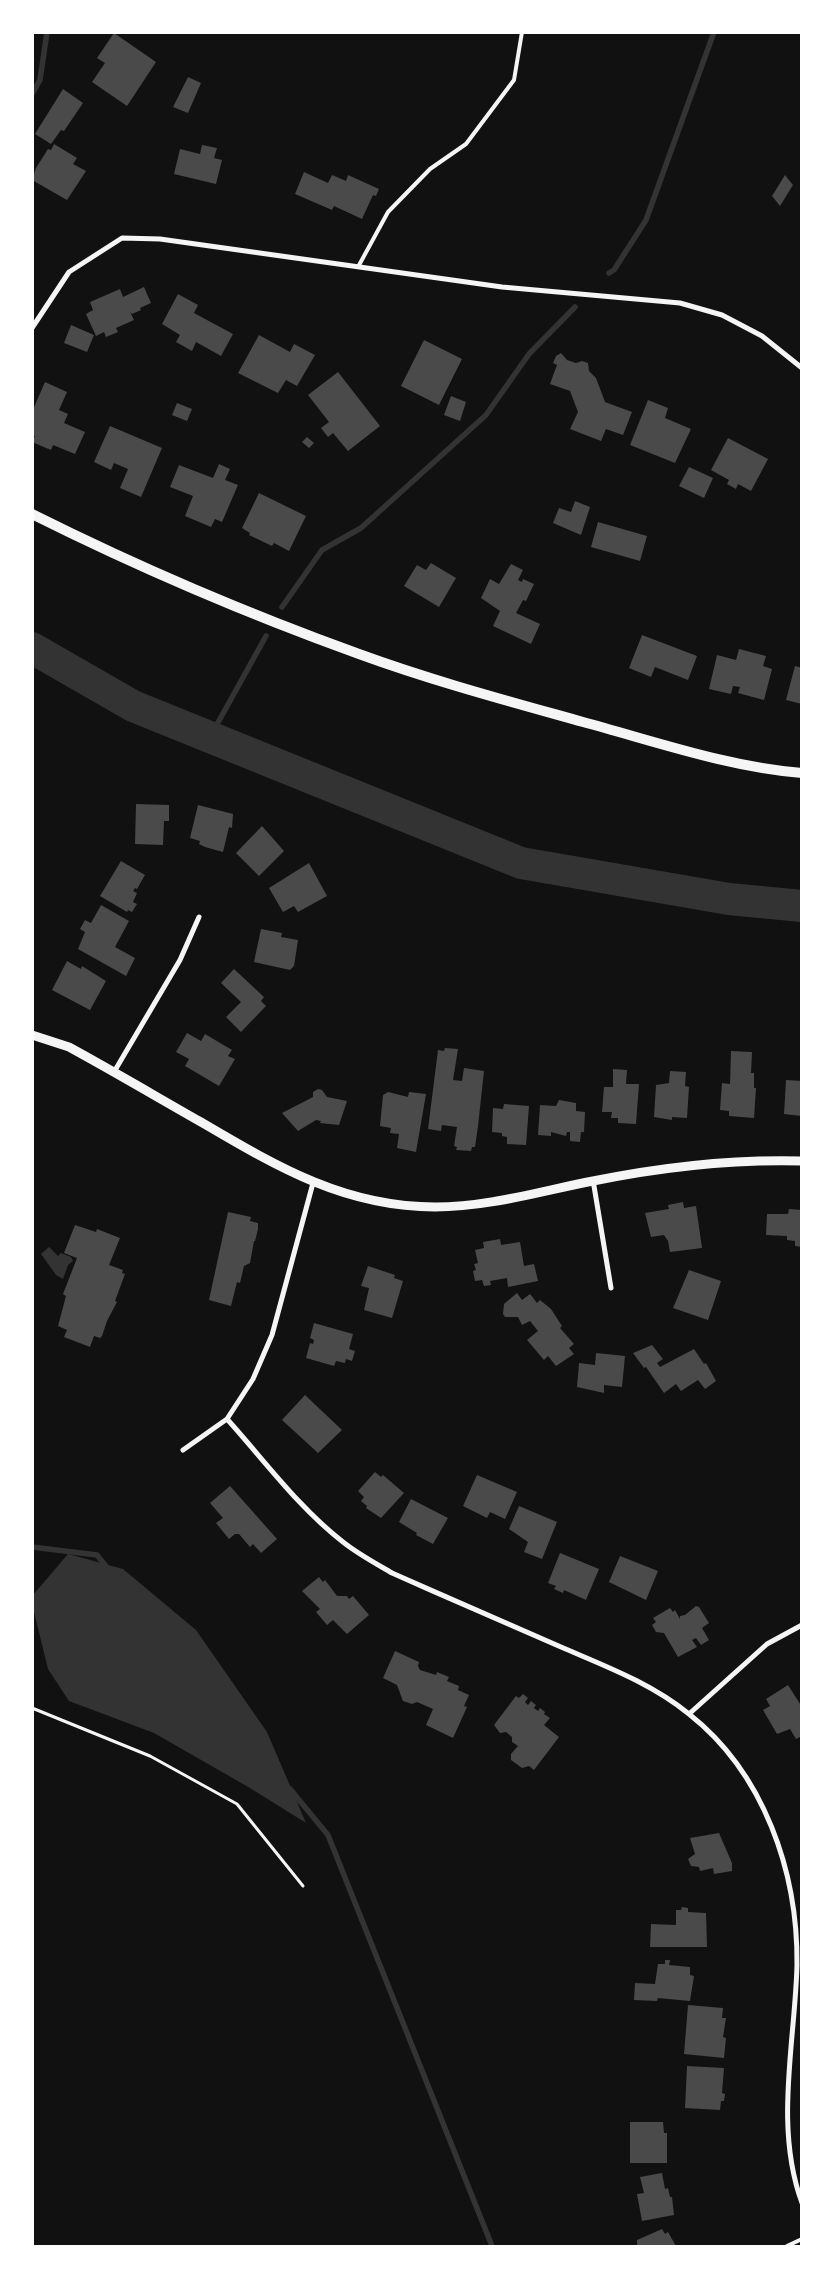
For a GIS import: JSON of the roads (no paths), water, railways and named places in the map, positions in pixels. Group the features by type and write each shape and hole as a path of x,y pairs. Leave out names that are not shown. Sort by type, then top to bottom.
{"main road":[{"path":"32,514 101,548 270,620 408,671 735,762 802,773"}],"street":[{"path":"32,328 69,272 122,238 160,239 502,287 680,303 722,316 762,336 802,368"},
{"path":"114,1072 180,960 199,917"},
{"path":"32,1035 69,1047 272,1164 313,1183 353,1196 389,1202 435,1207 490,1202 659,1168 759,1160 802,1161"},
{"path":"593,1180 611,1288"},
{"path":"183,1450 227,1419 254,1379 272,1335 313,1183"},
{"path":"227,1419 306,1508 342,1542 392,1573 641,1682 689,1714 729,1751 758,1797 772,1828 788,1874 794,1910 799,1963 787,2128 794,2181 802,2202"},
{"path":"689,1714 767,1644 802,1625"}],"lane":[{"path":"358,267 388,212 430,169 466,144 514,80 522,32"},
{"path":"787,2246 802,2240"}],"waterway":[{"path":"32,94 40,80 47,32"},
{"path":"609,273 614,270 646,220 714,32"},
{"path":"282,607 322,550 361,528 486,415 529,354 575,307"},
{"path":"210,737 266,636"},
{"path":"32,648 133,706 521,863 729,899 802,906"},
{"path":"32,1547 97,1555 109,1570"},
{"path":"290,1789 328,1835 492,2246"}]}
